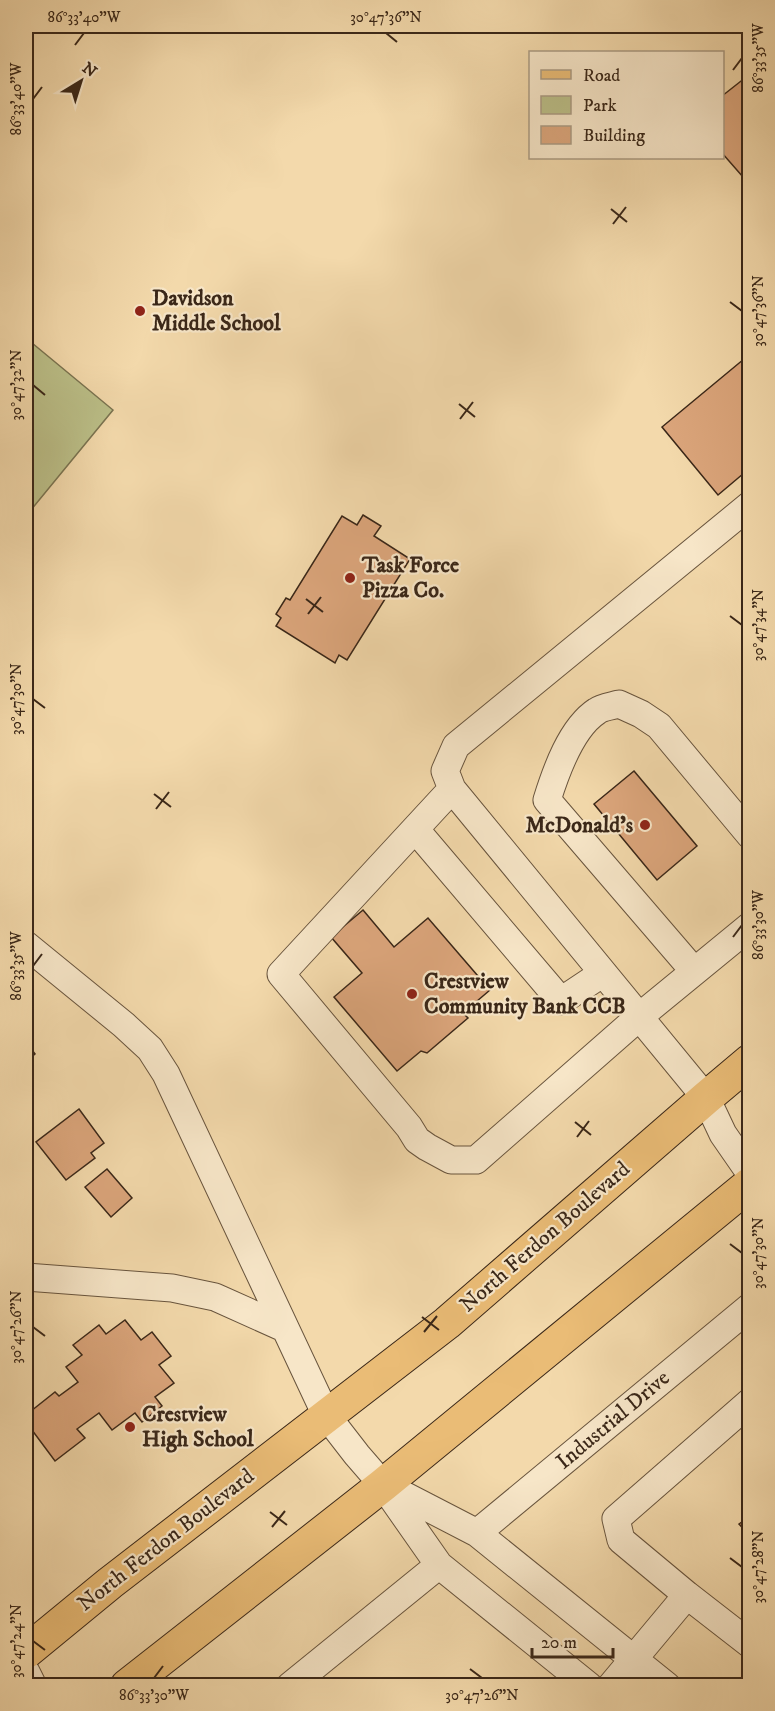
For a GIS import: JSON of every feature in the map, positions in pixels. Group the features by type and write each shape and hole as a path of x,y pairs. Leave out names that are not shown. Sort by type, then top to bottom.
{"main road":[{"name":"North Ferdon Boulevard","path":"26,1652 110,1583 447,1323 750,1061"},
{"path":"128,1686 383,1485 750,1184"}],"street":[{"path":"750,505 456,746 445,771 452,789 706,1098 723,1134 750,1173"},
{"path":"694,971 547,800 556,772 579,728 598,710 619,704 641,714 659,726 750,836"},
{"path":"452,789 281,974 409,1127 417,1140 451,1160 476,1160 639,1017 750,926"},
{"path":"415,830 561,1001 603,973"},
{"path":"26,945 150,1049 166,1074 326,1415 383,1485 439,1565 589,1686"},
{"path":"26,1277 172,1288 215,1297 284,1328"},
{"name":"Industrial Drive","path":"477,1533 750,1307"},
{"path":"750,1402 616,1519 621,1540 750,1644"},
{"path":"383,1485 477,1533 667,1686"},
{"path":"290,1686 439,1565"},
{"path":"611,1686 687,1595"},
{"path":"26,1672 33,1686"}],"green space":[{"path":"26,338 113,410 26,516"}],"building":[{"path":"750,74 750,185 724,155 724,94"},
{"path":"750,354 750,468 718,495 662,427"},
{"name":"Task Force Pizza Co.","path":"363,515 381,526 374,536 410,559 347,660 339,655 335,663 276,626 281,618 276,614 286,598 290,600 342,516 357,525"},
{"name":"McDonald's","path":"634,771 697,846 657,880 594,804"},
{"name":"Crestview Community Bank CCB","path":"363,910 394,947 428,918 490,990 463,1013 468,1018 427,1053 421,1051 397,1071 334,997 362,973 331,937"},
{"path":"26,1042 35,1054 26,1062"},
{"path":"79,1109 104,1143 91,1153 95,1158 66,1180 36,1142"},
{"path":"107,1169 132,1198 111,1217 85,1187"},
{"path":"125,1320 141,1340 152,1332 171,1356 159,1365 174,1383 155,1397 162,1406 142,1422 135,1413 112,1430 99,1413 77,1429 85,1438 55,1461 26,1422 26,1415 55,1392 59,1396 78,1382 66,1367 82,1355 73,1345 99,1325 106,1334"},
{"path":"750,1516 750,1536 739,1524"}],"place":[{"name":"Davidson Middle School","path":"140,311"},
{"name":"Task Force Pizza Co.","path":"350,578"},
{"name":"McDonald's","path":"645,825"},
{"name":"Crestview Community Bank CCB","path":"412,994"},
{"name":"Crestview High School","path":"130,1427"}]}
